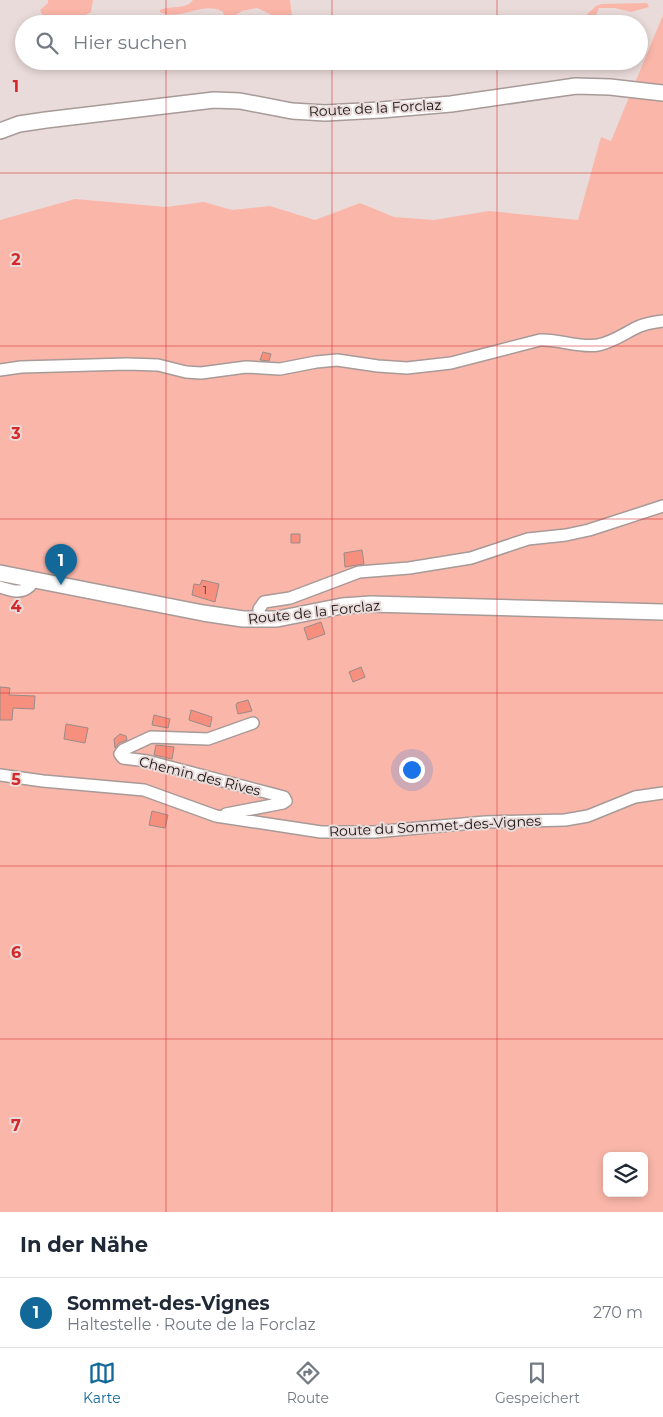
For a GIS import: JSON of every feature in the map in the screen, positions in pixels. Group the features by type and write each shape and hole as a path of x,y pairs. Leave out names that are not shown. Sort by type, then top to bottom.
{"main road":[{"name":"Route de la Forclaz","path":"0,131 18,124 214,100 240,100 292,111 325,113 451,104 576,86 663,93"},
{"name":"Route de la Forclaz","path":"0,573 203,613 260,620 342,606 371,604 663,612"}],"street":[{"path":"0,370 20,367 127,364 158,365 197,373 246,367 280,369 311,362 337,360 378,366 414,368 451,363 540,340 578,345 596,345 612,340 643,324 663,321"},
{"path":"260,620 259,609 264,602 290,598 355,573 409,568 471,558 528,539 566,535 589,530 663,506"},
{"path":"0,587 13,591 22,591 30,586 32,580"},
{"name":"Chemin des Rives","path":"216,816 286,801 284,797 154,763 123,758 121,752 151,737 208,739 253,723"},
{"name":"Route du Sommet-des-Vignes","path":"0,775 43,782 144,790 216,816 321,832 374,832 485,822 577,818 600,812 635,798 663,793"}],"shaded area":[{"path":"48,0 93,0 91,12 85,15 42,15 40,10 48,3"},
{"path":"193,0 290,0 292,15 271,15 257,8 242,11 236,15 224,15 223,12 208,8 176,15 160,12 160,10 190,3"},
{"path":"647,3 649,7 631,12 615,8 599,8 596,15 586,15 596,6 602,4"},
{"path":"663,15 663,1212 0,1212 0,220 75,199 166,207 204,202 232,210 270,206 315,220 360,203 394,217 434,220 489,211 578,220 601,137 611,141 640,70 648,70 648,51"}],"building":[{"path":"263,352 271,354 269,361 260,360"},
{"path":"291,534 300,534 300,543 291,543"},
{"path":"362,550 364,564 345,567 344,553"},
{"path":"202,580 219,584 215,602 192,595 194,584 200,585"},
{"path":"321,622 325,634 308,640 304,628"},
{"path":"361,667 365,677 353,682 349,672"},
{"path":"0,687 10,688 9,695 35,696 34,709 13,708 12,720 0,720"},
{"path":"248,700 252,711 238,714 237,703"},
{"path":"191,710 212,717 210,727 189,720"},
{"path":"154,715 170,719 168,728 152,725"},
{"path":"66,724 88,728 85,743 64,739"},
{"path":"120,734 126,736 127,740 119,743 115,748 114,739"},
{"path":"156,745 174,747 172,759 154,755"},
{"path":"152,811 168,815 165,828 149,825"}],"place":[{"name":"Sommet-des-Vignes","path":"61,585"}]}
